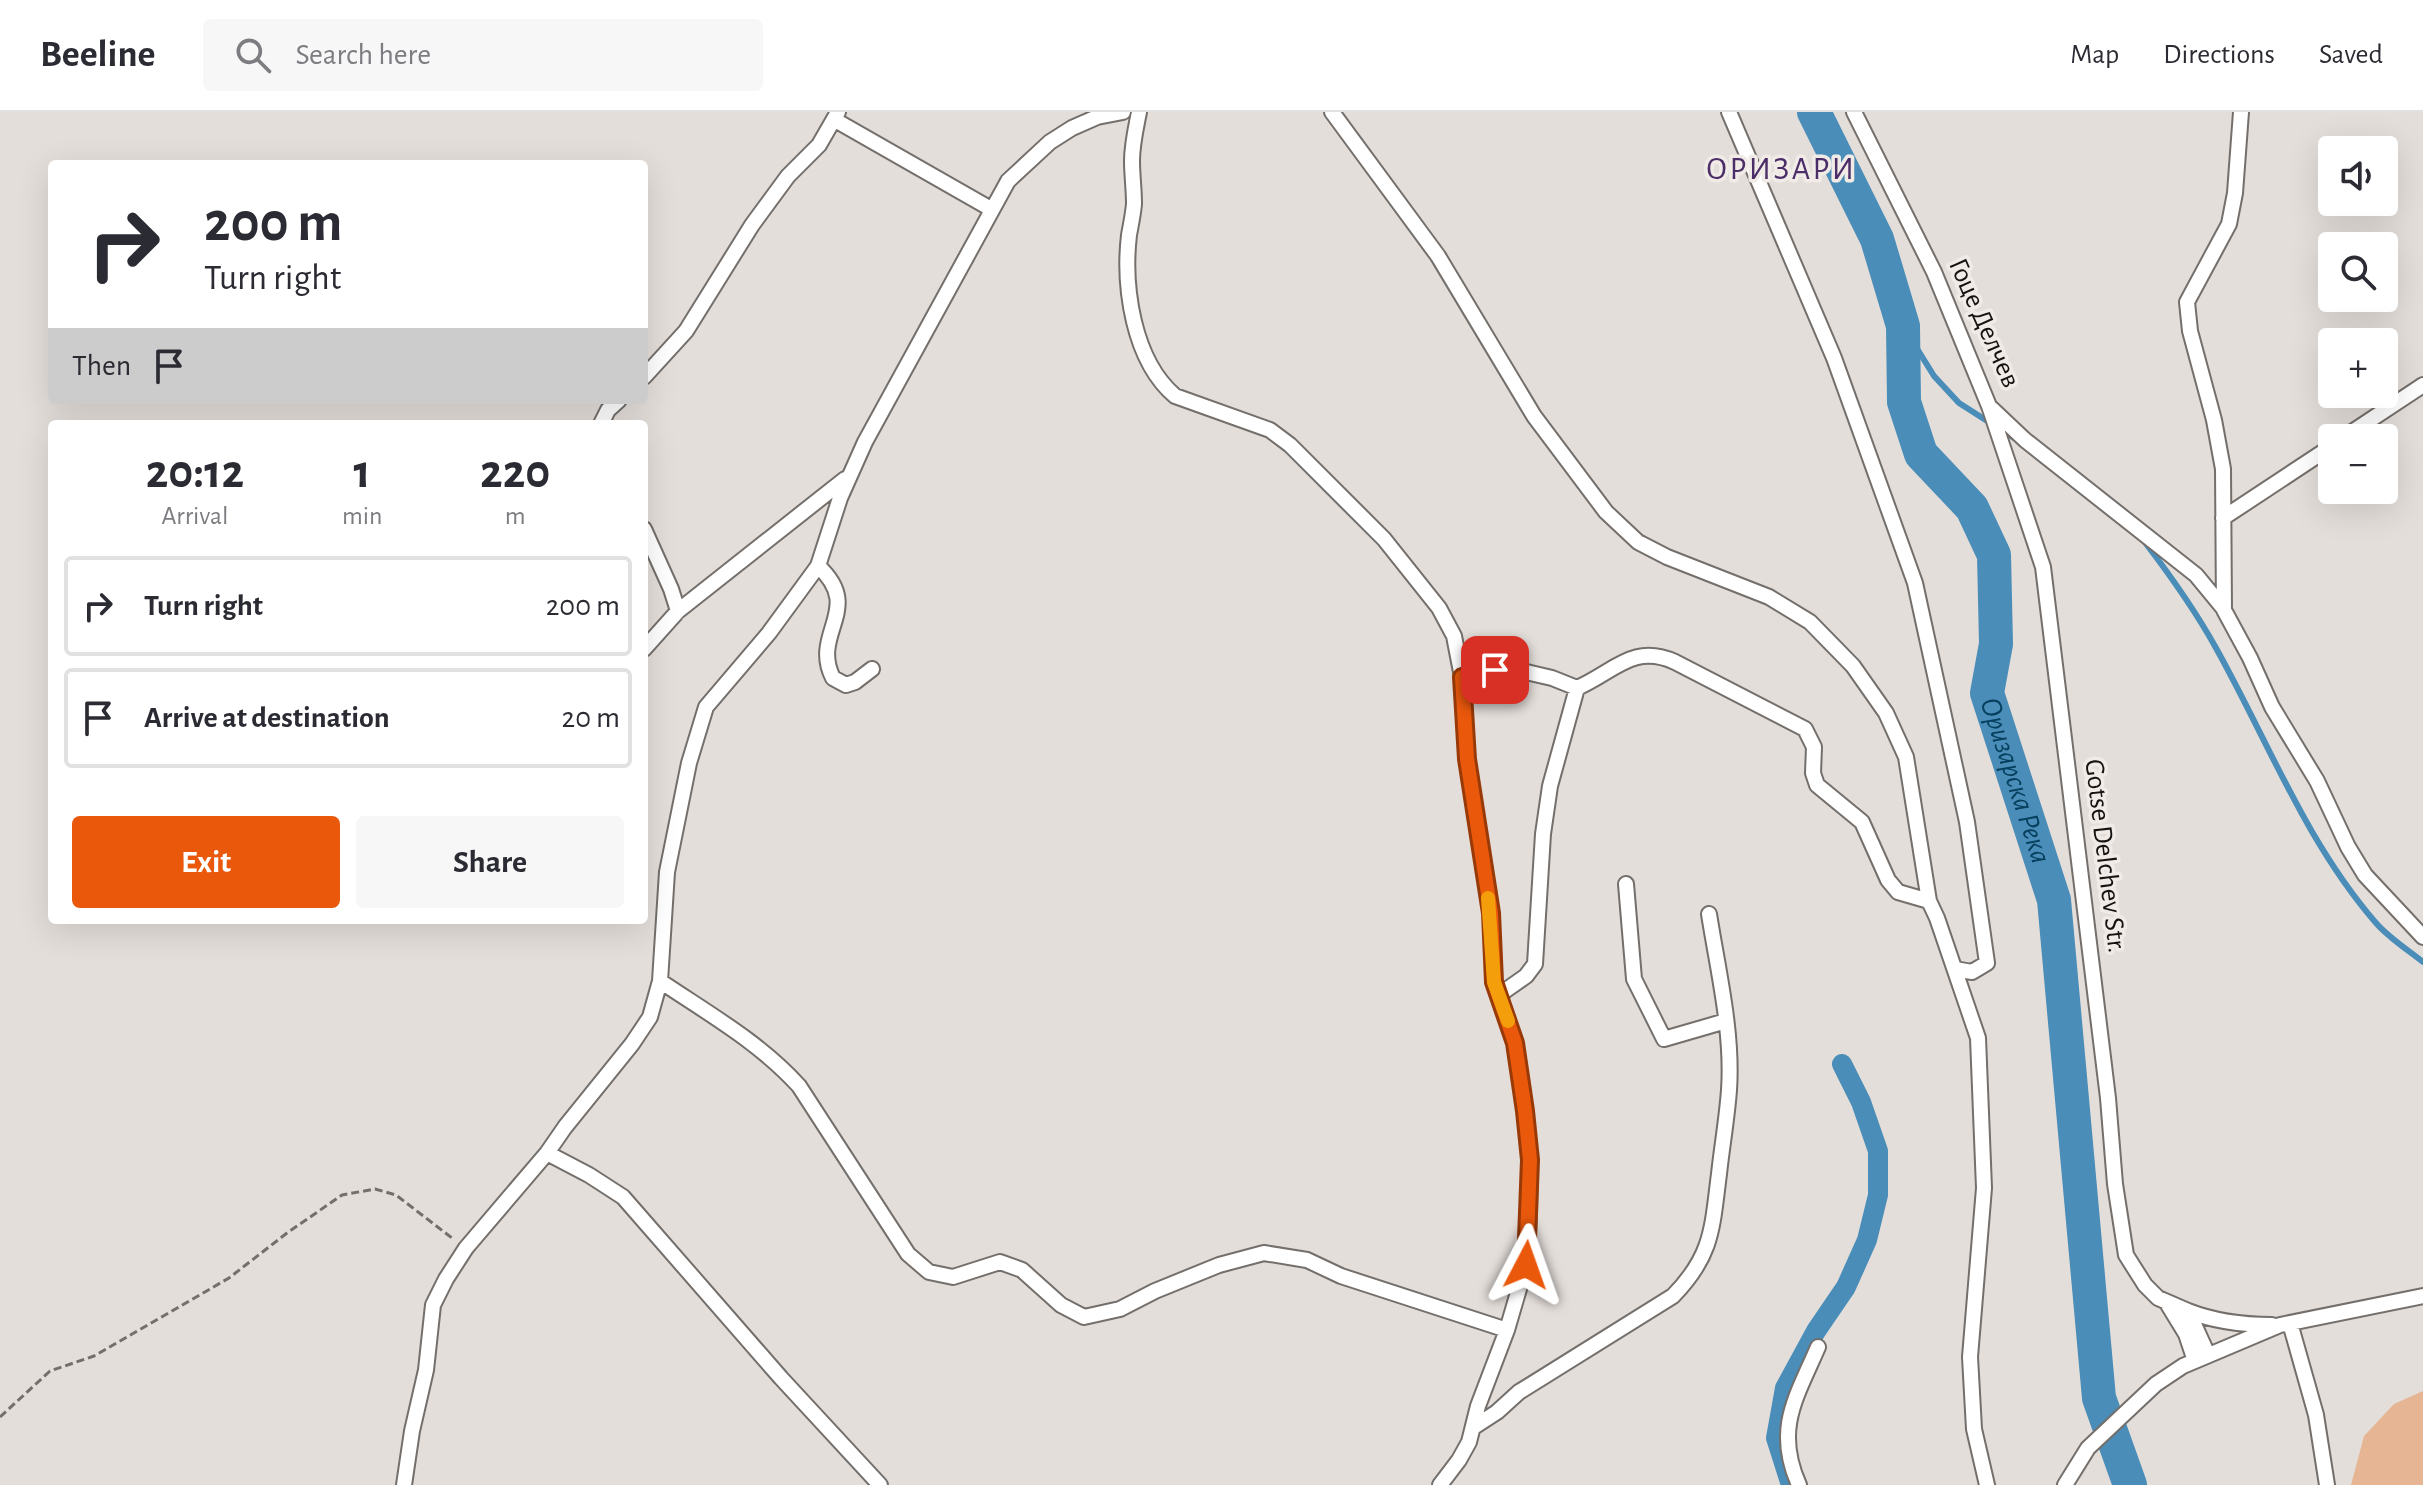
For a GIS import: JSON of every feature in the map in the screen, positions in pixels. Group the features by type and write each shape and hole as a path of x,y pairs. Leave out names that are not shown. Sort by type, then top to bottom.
{"street":[{"path":"404,1485 426,1370 433,1305 446,1279 466,1248 547,1153 650,1017 660,981 667,872 689,763 706,707 769,633 818,566 849,476 880,412 1008,181 1039,151 1072,128 1095,115 1123,112"},
{"path":"1139,112 1133,141 1135,183 1129,237 1129,284 1133,316 1152,367 1175,396 1270,430 1290,445 1384,539 1439,608 1454,636 1462,677 1467,759 1491,913 1494,982 1515,1043 1530,1160 1526,1265 1507,1330 1478,1406 1474,1427 1459,1460 1440,1485"},
{"path":"1332,112 1438,256 1534,416 1606,512 1638,542 1667,557 1769,597 1810,622 1853,666 1886,713 1906,757 1929,901 1978,1038 1984,1188 1970,1369 1974,1429 1987,1485"},
{"path":"1729,112 1834,358 1915,583 1967,822 1987,963 1972,972 1955,969"},
{"name":"Гоце Делчев","path":"1854,112 1934,272 1989,406 2025,440 2196,575 2224,610"},
{"path":"2241,112 2235,193 2229,224 2187,302 2190,331 2217,432 2223,469 2224,610 2272,707 2317,781 2348,847 2365,875 2423,937"},
{"path":"648,373 686,331 752,225 788,176 819,145 836,116 991,209"},
{"path":"2364,424 2423,385"},
{"path":"603,420 615,404"},
{"name":"Gotse Delchev Str.","path":"1989,406 2043,567 2108,1098 2115,1184 2126,1255 2145,1285 2167,1303"},
{"path":"2223,518 2318,455"},
{"path":"648,645 678,611 849,476"},
{"path":"648,538 678,611"},
{"path":"818,566 837,589 838,607 825,659 833,678 846,685 872,669"},
{"path":"1499,995 1526,976 1535,964 1550,786 1577,688 1634,657 1659,655 1805,729 1814,747 1813,773 1817,785 1862,822 1888,880 1898,892 1929,901"},
{"path":"1462,677 1509,668 1552,678 1577,688"},
{"path":"1626,884 1634,979 1664,1039 1726,1021"},
{"path":"1474,1427 1519,1392 1673,1296 1691,1278 1705,1254 1712,1230 1730,1087 1726,1021 1709,914"},
{"path":"660,981 735,1029 799,1086 887,1225 908,1254 929,1272 953,1277 1000,1262 1022,1270 1061,1305 1084,1317 1120,1309 1219,1265 1264,1253 1307,1260 1341,1276 1507,1330"},
{"path":"547,1153 580,1169 623,1197 781,1378 880,1485"},
{"path":"2065,1485 2088,1448 2156,1384 2195,1361 2285,1324 2423,1296"},
{"path":"2167,1303 2207,1318 2234,1323 2285,1324"},
{"path":"2167,1303 2186,1334 2195,1361"},
{"path":"2188,1311 2195,1361"},
{"path":"2285,1324 2316,1415 2327,1485"},
{"path":"1799,1485 1791,1467 1787,1439 1791,1411 1818,1347"}],"path":[{"path":"0,1417 50,1371 94,1356 229,1278 342,1195 375,1189 396,1195 466,1248"}],"shaded area":[{"path":"2423,1391 2423,1485 2351,1485 2364,1436 2394,1404"}],"waterway":[{"name":"Оризарска Река","path":"1814,112 1877,239 1903,326 1904,402 1921,454 1972,508 1994,555 1996,644 1987,693 2054,900 2099,1398 2130,1485"},
{"path":"1903,326 1934,376 1959,403 2014,438"},
{"path":"2144,541 2208,634 2328,859 2376,923 2423,962"},
{"path":"1791,1485 1776,1438 1785,1388 1816,1331 1846,1287 1867,1240 1878,1195 1878,1151 1861,1102 1842,1064"}],"slow traffic":[{"path":"1488,898 1494,982 1508,1021"}],"district":[{"name":"ОРИЗАРИ","path":"1781,169"}],"route":[{"path":"1495,670 1462,677 1462,693 1467,759 1491,913 1494,982 1515,1043 1525,1111 1530,1160 1526,1265"}]}
